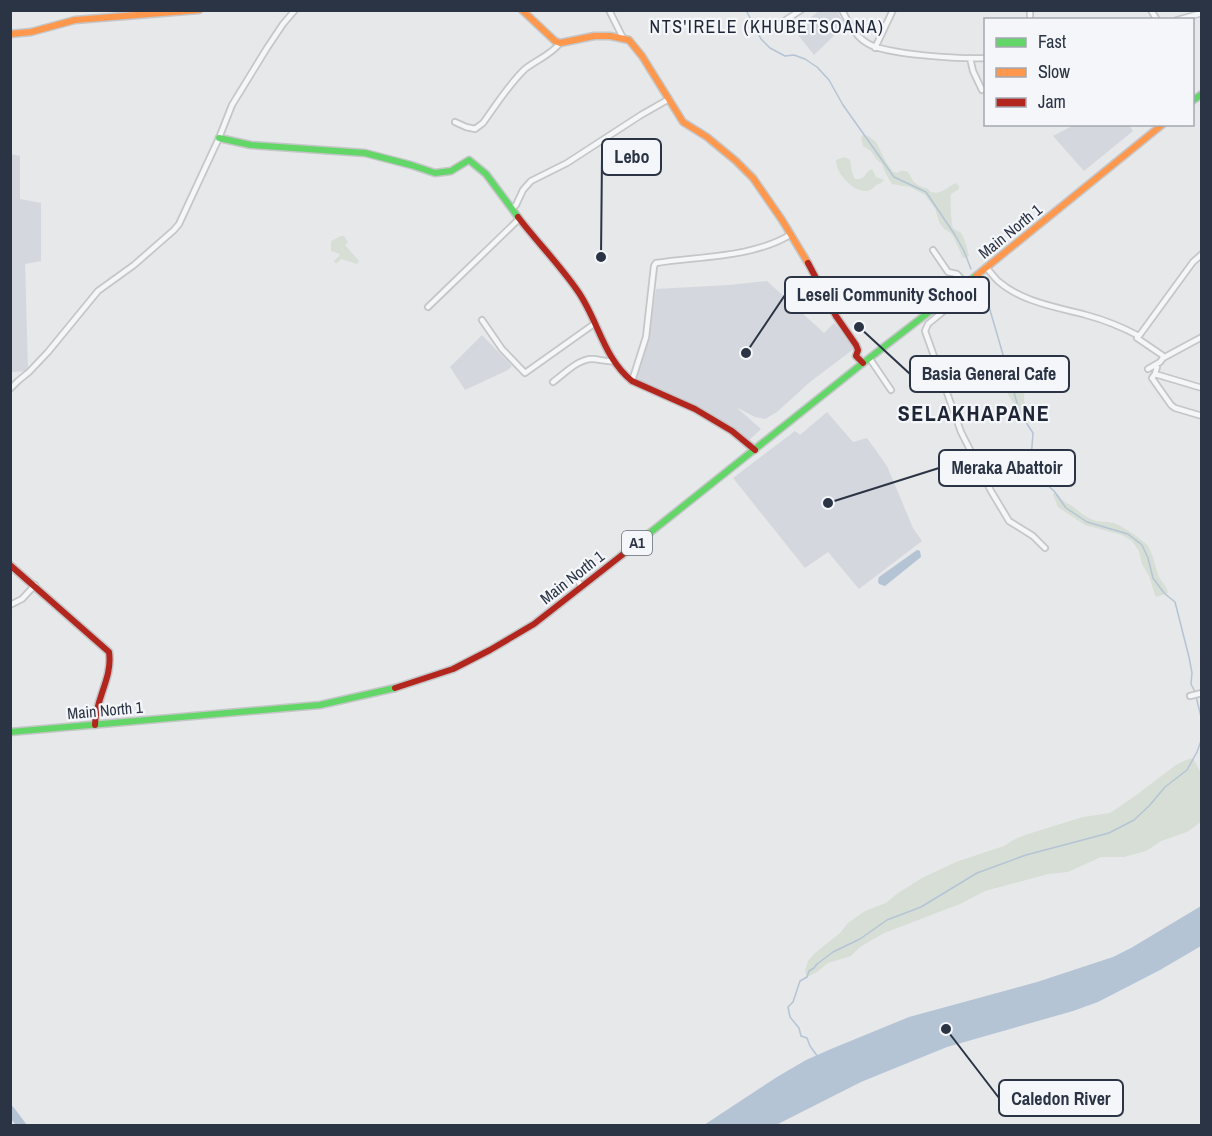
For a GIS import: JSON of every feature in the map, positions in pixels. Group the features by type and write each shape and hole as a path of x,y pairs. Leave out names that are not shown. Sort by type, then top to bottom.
{"street":[{"path":"10,34 31,32 75,20 199,10"},
{"path":"10,388 48,352 98,291 134,265 179,224 232,105 252,70 295,10"},
{"path":"522,10 560,43"},
{"path":"609,10 623,38"},
{"path":"768,24 778,25 801,10"},
{"path":"842,10 858,36 875,48 984,58"},
{"path":"875,48 893,10"},
{"path":"1184,18 1202,13"},
{"path":"454,122 475,129 483,123 524,70 550,53 560,43 589,35 629,40 683,122 707,137 753,178 815,274 836,316 856,345 858,350 856,356 862,363"},
{"path":"970,58 982,90"},
{"path":"512,209 531,181 567,163 669,99"},
{"name":"Main North 1","path":"10,732 320,705 360,698 405,686 453,669 490,650 534,624 582,587 862,363 966,284 1161,126"},
{"path":"219,138 251,145 365,153 413,166 432,174 450,172 469,160 486,174 519,219 578,291 613,361 632,381 695,409 732,431 755,450"},
{"path":"428,307 519,219"},
{"path":"632,381 646,337 656,263 761,248 790,235"},
{"path":"933,250 948,272 957,274 966,284"},
{"path":"1163,358 1137,338 1193,262 1202,254"},
{"path":"986,267 996,280 1019,295 1119,325 1139,336"},
{"path":"959,289 962,296 928,324 925,331 961,432 991,490 1009,521 1033,536 1045,548"},
{"path":"482,321 502,349 525,373 594,324"},
{"path":"1148,369 1163,358 1202,338"},
{"path":"870,358 891,390"},
{"path":"553,382 583,360 613,361"},
{"path":"1156,364 1158,367 1152,378 1171,405 1202,416"},
{"path":"1155,374 1202,388"},
{"path":"10,565 109,652 107,679 96,712 95,725"},
{"path":"570,579 578,581 582,587"},
{"path":"10,606 22,599 35,585"},
{"path":"1190,696 1199,693"}],"shaded area":[{"path":"819,11 837,11 845,25 814,55 794,30"},
{"path":"1072,126 1130,126 1133,131 1084,171 1053,136"},
{"path":"863,135 876,142 893,172 906,171 916,183 935,193 955,183 959,186 959,189 951,194 952,222 953,228 962,235 969,256 963,258 951,233 939,222 935,208 925,195 910,187 892,184 882,164 871,151 863,146 861,138"},
{"path":"10,154 20,156 20,199 41,203 41,261 25,264 28,371 11,372"},
{"path":"845,157 850,160 855,179 863,177 872,169 876,177 884,180 871,190 865,191 851,185 845,180 837,166 836,160"},
{"path":"344,236 348,242 345,245 359,261 357,264 341,259 335,263 334,261 340,255 331,251 331,241"},
{"path":"767,281 824,333 834,323 855,348 810,382 777,412 765,419 755,417 736,407 761,429 748,441 704,410 651,388 636,379 649,335 656,289"},
{"path":"482,335 512,366 465,390 450,367"},
{"path":"1010,358 1015,363 1014,376 1025,386 1026,410 1022,419 1017,419 1014,404 1002,381 1003,365"},
{"path":"827,412 853,442 867,438 887,466 913,528 922,541 859,589 828,552 805,568 733,478 795,431 800,435"},
{"path":"1054,493 1088,518 1117,524 1145,543 1168,593 1156,597 1139,551 1132,541 1122,535 1085,525 1058,507"},
{"path":"1193,758 1201,773 1201,822 1187,832 1161,841 1146,851 1124,857 1101,857 1068,872 1048,874 985,891 960,904 884,933 860,947 851,956 828,963 807,977 805,971 808,961 848,923 865,911 886,903 922,878 956,862 1004,846 1028,834 1083,817 1110,813 1176,765"}],"water":[{"path":"917,550 920,551 921,557 885,586 879,584 879,577"},
{"path":"1201,906 1201,946 1098,1002 947,1047 861,1082 776,1125 704,1125 806,1060 909,1017 1037,982 1113,957"}],"waterway":[{"path":"746,10 761,39 770,48 785,56 794,55 805,59 817,67 829,80 843,105 894,177 926,192 955,235 971,269"},
{"path":"983,286 1020,413 1033,433 1031,459 1043,481 1054,491 1066,508 1087,522 1128,534 1142,545 1153,578 1164,593 1175,602 1189,657 1192,673 1191,684 1202,721"},
{"path":"818,1057 807,1038 801,1036 799,1028 790,1017 788,1007 793,1002 800,981 807,977 809,971 817,964 887,920 921,907 977,873 1026,855 1109,833 1134,820 1165,787 1187,770 1202,738"},
{"path":"10,1110 22,1126"}],"traffic: fast":[{"path":"1194,100 1202,94"},
{"path":"219,138 251,145 365,153 435,173 451,171 469,160 486,174 518,217"},
{"path":"622,555 977,275"},
{"path":"10,732 320,705 395,688"}],"traffic: slow":[{"path":"10,34 31,32 75,20 199,10"},
{"path":"522,10 560,43 594,36 610,36 629,40 642,56 683,122 707,137 753,178 808,263"},
{"path":"977,275 1161,126"}],"traffic: jam":[{"path":"518,217 577,290 607,350 622,372 632,381 695,409 732,431 755,450"},
{"path":"808,263 836,316 856,345 858,350 856,356 863,363"},
{"path":"395,688 453,669 490,650 534,624 622,555"},
{"path":"10,565 109,652 110,662 95,725"}],"place":[{"name":"Lebo","path":"601,257"},
{"name":"Basia General Cafe","path":"859,327"},
{"name":"Leseli Community School","path":"746,353"},
{"name":"Meraka Abattoir","path":"828,503"},
{"name":"Caledon River","path":"946,1029"}],"district":[{"name":"NTS'IRELE (KHUBETSOANA)","path":"767,27"},
{"name":"SELAKHAPANE","path":"974,413"}]}
